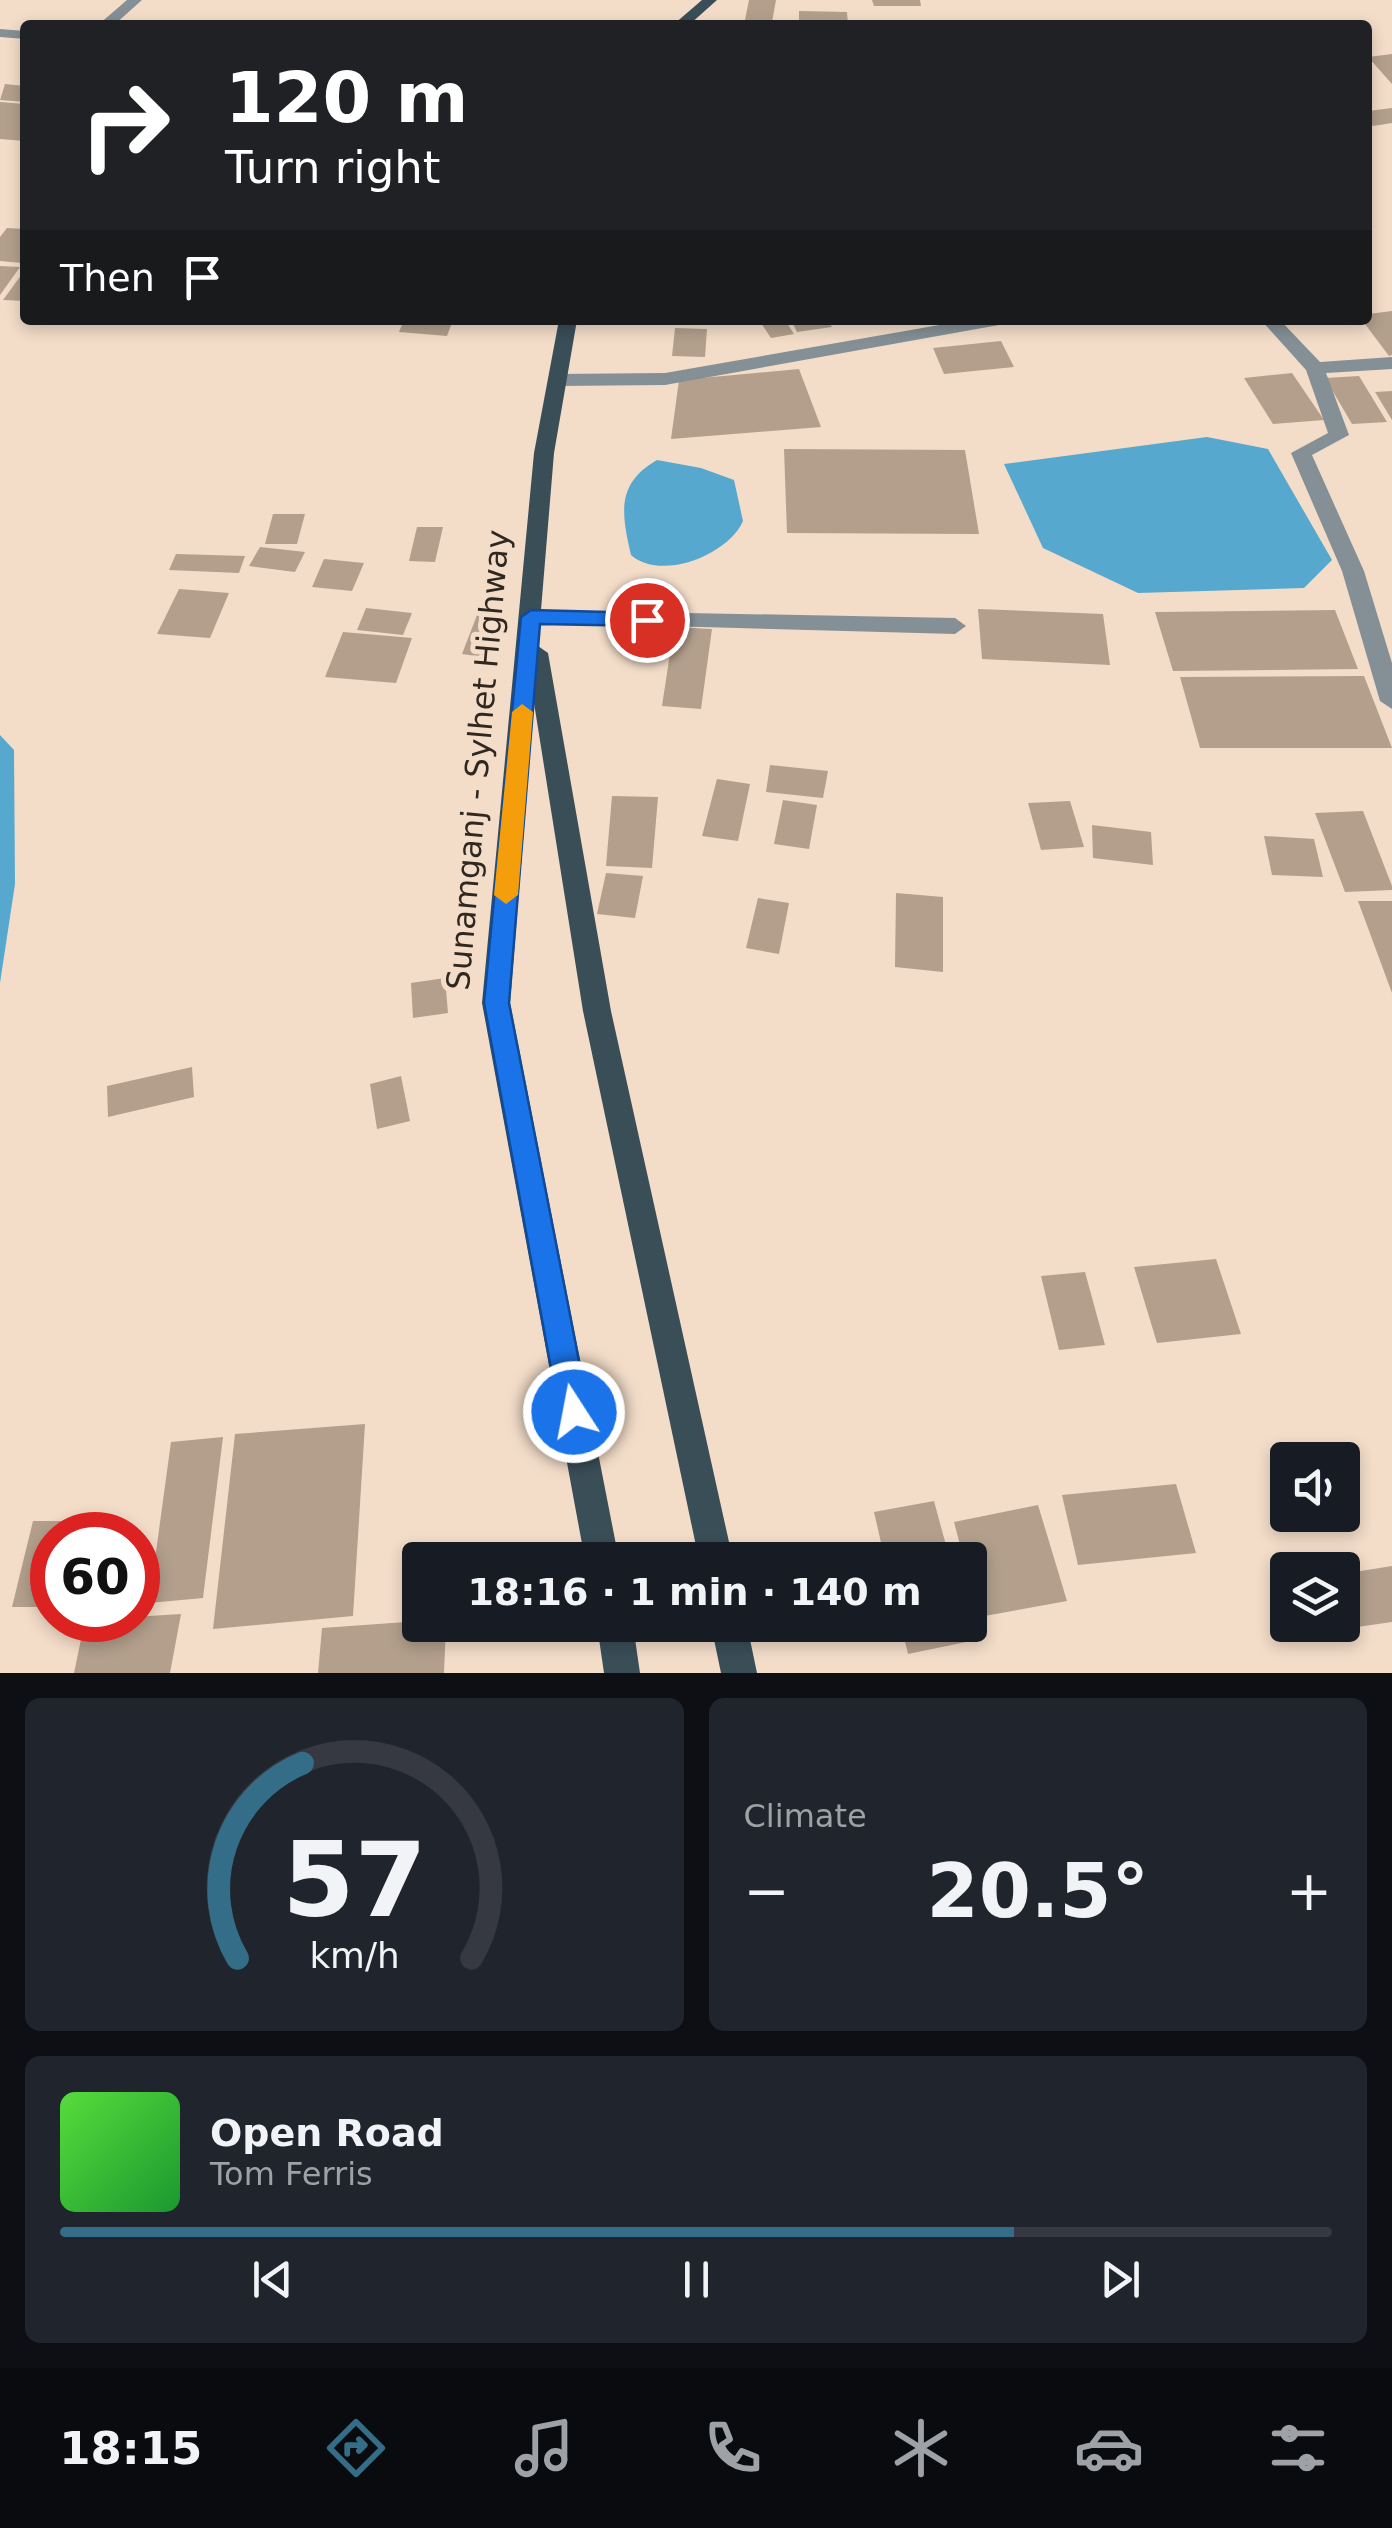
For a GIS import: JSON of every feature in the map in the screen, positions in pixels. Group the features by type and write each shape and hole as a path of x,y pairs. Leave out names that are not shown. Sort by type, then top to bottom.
{"main road":[{"path":"686,20 710,0"},
{"name":"Sunamganj - Sylhet Highway","path":"567,325 544,454 496,1003 599,1542"},
{"path":"531,617 597,1011 712,1542"},
{"path":"617,1642 622,1673"},
{"path":"733,1642 739,1673"}],"street":[{"path":"111,20 135,0"},
{"path":"557,380 665,379 971,325"},
{"path":"1275,325 1315,368 1340,436 1301,452 1353,571 1392,702"},
{"path":"1315,368 1392,363"},
{"path":"531,617 955,626"}],"water":[{"path":"1207,437 1268,449 1332,560 1304,588 1138,593 1043,548 1004,464"},
{"path":"657,460 701,468 734,480 743,521 724,544 676,565 644,563 631,555 624,514 628,490 643,469"},
{"path":"0,735 14,750 15,884 0,983"}],"building":[{"path":"749,0 776,0 772,20 745,20"},
{"path":"872,0 920,0 921,6 874,6"},
{"path":"799,11 847,12 848,20 799,20"},
{"path":"1392,54 1392,84 1372,62 1372,56"},
{"path":"5,84 20,86 20,102 0,100"},
{"path":"0,102 20,104 20,141 0,139"},
{"path":"1392,108 1392,123 1373,126 1372,110"},
{"path":"7,228 20,229 20,263 0,261 0,237"},
{"path":"0,266 20,267 0,295"},
{"path":"20,277 20,301 3,300"},
{"path":"1392,311 1392,355 1366,325 1372,325 1372,314"},
{"path":"402,325 451,325 447,336 399,332"},
{"path":"762,325 788,325 794,334 771,338"},
{"path":"794,325 832,327 797,332"},
{"path":"675,328 707,329 705,357 672,356"},
{"path":"1001,341 1014,367 944,374 933,348"},
{"path":"799,369 821,427 671,439 679,380"},
{"path":"1292,373 1324,420 1273,424 1244,378"},
{"path":"1359,376 1387,422 1352,424 1325,378"},
{"path":"1392,391 1392,420 1375,392"},
{"path":"784,449 965,450 979,534 787,533"},
{"path":"273,514 305,514 297,544 265,544"},
{"path":"417,527 443,527 435,562 409,561"},
{"path":"260,547 305,552 295,572 249,566"},
{"path":"176,554 245,556 239,573 169,570"},
{"path":"324,559 364,563 352,591 312,587"},
{"path":"179,589 229,593 210,638 157,634"},
{"path":"366,608 412,613 403,635 357,630"},
{"path":"978,609 1103,614 1110,665 982,659"},
{"path":"1335,610 1358,669 1173,671 1155,612"},
{"path":"477,615 498,618 483,657 462,654"},
{"path":"674,627 712,629 701,709 662,706"},
{"path":"343,632 412,638 396,683 325,677"},
{"path":"1364,676 1392,748 1200,748 1180,677"},
{"path":"770,765 828,771 823,798 766,792"},
{"path":"717,779 750,784 738,841 702,836"},
{"path":"612,796 658,797 652,868 606,866"},
{"path":"783,800 817,805 809,849 774,844"},
{"path":"1070,801 1084,847 1041,850 1028,803"},
{"path":"1363,811 1392,890 1345,892 1315,813"},
{"path":"1092,825 1151,832 1153,865 1093,858"},
{"path":"1264,836 1314,839 1323,877 1272,875"},
{"path":"606,873 643,876 635,918 597,914"},
{"path":"896,893 943,897 943,972 895,967"},
{"path":"758,898 789,903 779,954 746,948"},
{"path":"1358,901 1392,901 1392,993"},
{"path":"445,978 448,1013 413,1018 411,983"},
{"path":"192,1067 194,1097 108,1117 107,1086"},
{"path":"401,1076 410,1121 377,1129 370,1084"},
{"path":"1216,1259 1241,1334 1157,1343 1134,1267"},
{"path":"1085,1272 1105,1345 1059,1350 1041,1276"},
{"path":"365,1424 353,1616 213,1629 235,1434"},
{"path":"223,1437 203,1598 160,1602 160,1522 171,1442"},
{"path":"1176,1484 1196,1553 1078,1565 1062,1495"},
{"path":"934,1501 945,1542 881,1542 874,1512"},
{"path":"1038,1505 1067,1601 987,1616 987,1542 959,1542 954,1522"},
{"path":"30,1533 30,1607 12,1607"},
{"path":"1392,1566 1392,1622 1360,1627 1360,1571"},
{"path":"181,1614 170,1673 74,1673 80,1642 160,1642 160,1615"},
{"path":"402,1622 402,1642 445,1642 444,1673 318,1673 322,1628"},
{"path":"905,1642 966,1642 908,1654"}],"slow traffic":[{"path":"506,895 522,712"}],"route":[{"path":"574,1412 496,1003 525,679 531,617 647,620"}]}
